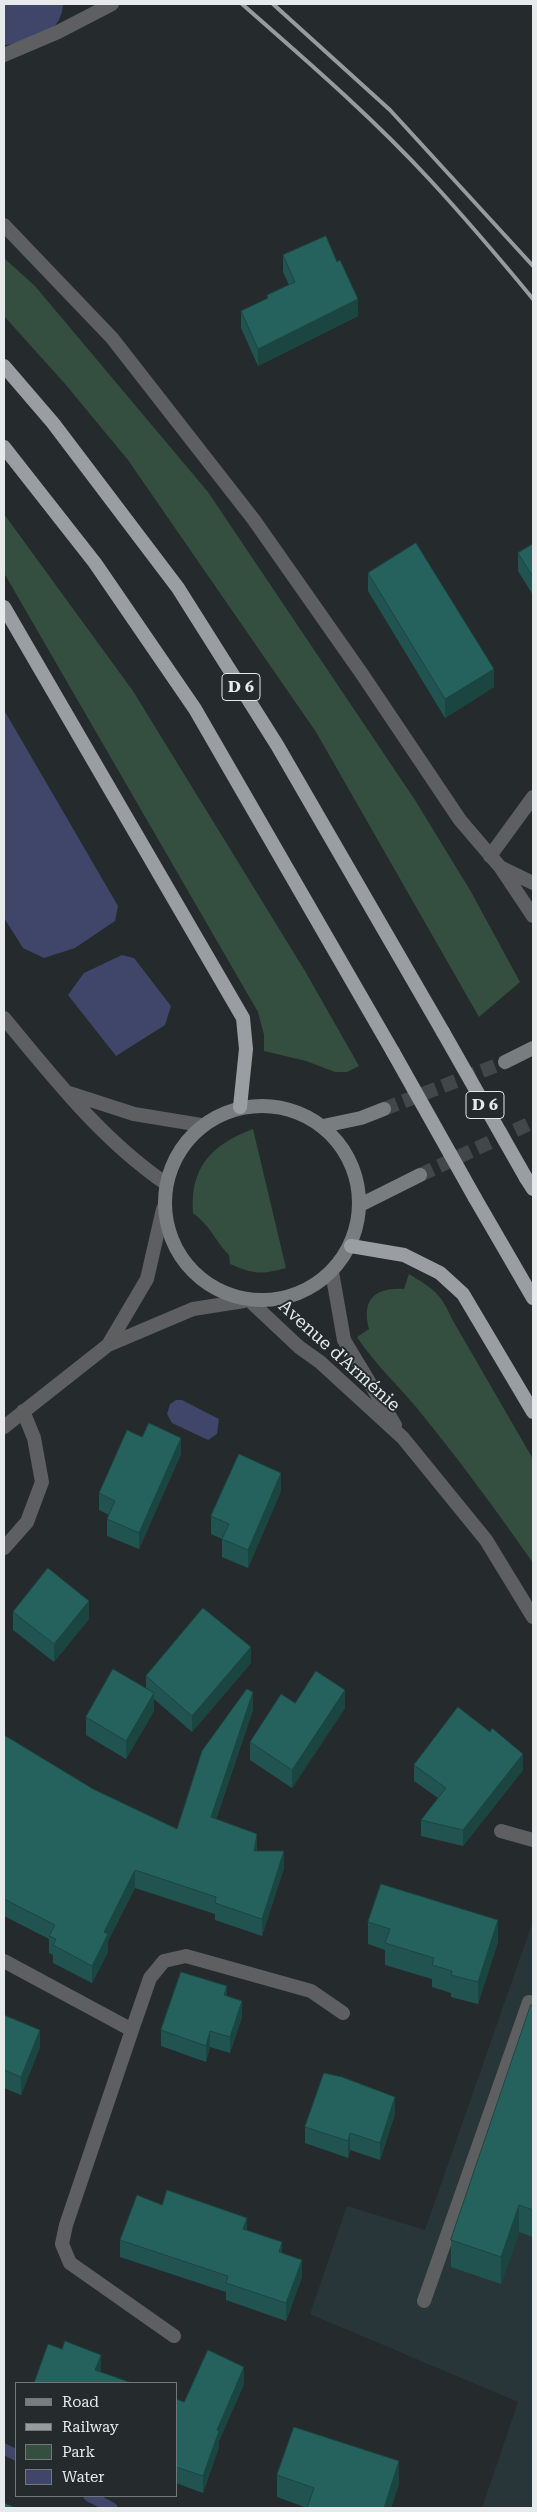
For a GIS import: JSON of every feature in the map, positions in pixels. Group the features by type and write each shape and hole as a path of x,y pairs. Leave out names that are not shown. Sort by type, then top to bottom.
{"highway":[{"name":"D 6","path":"4,366 52,423 178,588 282,753 530,1183"},
{"path":"4,447 95,562 195,709 533,1298"},
{"path":"4,607 243,1018 246,1048 240,1107"},
{"path":"351,1246 404,1255 440,1273 463,1294 533,1412"}],"main road":[{"path":"505,1062 533,1048"},
{"path":"270,1105 298,1111 324,1126 351,1161 360,1205 351,1246 332,1272 308,1290 280,1300 247,1301 204,1283 176,1250 163,1209 165,1183 178,1151 201,1125 240,1107 270,1105"},
{"path":"324,1126 361,1118 384,1109"},
{"path":"360,1205 420,1175"}],"street":[{"path":"4,55 58,32 112,4"},
{"path":"4,225 112,338 254,520 362,674 460,820 501,868 533,916"},
{"path":"490,856 533,798"},
{"path":"501,868 533,883"},
{"path":"4,1018 65,1092 142,1167 165,1183"},
{"path":"65,1092 134,1114 201,1125"},
{"path":"108,1345 148,1279 163,1209"},
{"name":"Avenue d'Arménie","path":"332,1272 344,1340 403,1438 486,1540 533,1617"},
{"path":"4,1427 108,1345 193,1309 247,1301"},
{"name":"Avenue d'Arménie","path":"247,1301 299,1347 320,1362 403,1438"},
{"path":"4,1548 27,1522 42,1482 34,1438 23,1411"},
{"path":"501,1831 533,1840"},
{"path":"174,2336 70,2263 62,2244 66,2225 150,1978 164,1961 186,1956 311,1992 344,2013"},
{"path":"4,1961 132,2030"},
{"path":"424,2301 532,2002"}],"shaded area":[{"path":"533,1921 533,2508 482,2508 518,2402 310,2314 347,2206 425,2230"}],"green space":[{"path":"4,258 35,286 208,492 415,800 470,890 520,982 479,1017 316,732 128,460 66,385 4,316"},
{"path":"4,514 133,691 305,971 359,1066 347,1072 335,1072 306,1061 264,1051 264,1035 258,1012 4,573"},
{"path":"253,1129 286,1268 270,1272 251,1272 230,1264 229,1255 204,1223 193,1213 195,1183 206,1160 225,1142"},
{"path":"409,1274 440,1297 533,1459 533,1563 446,1445 357,1337 369,1329 367,1310 373,1297 385,1290 404,1289"}],"water":[{"path":"4,710 118,906 115,921 75,948 44,958 23,948 4,918"},
{"path":"122,955 134,958 171,1006 165,1025 116,1056 68,995 84,973"},
{"path":"176,1400 182,1400 219,1419 217,1434 208,1440 172,1423 167,1414 170,1404"}],"building":[{"path":"326,236 337,262 340,260 358,299 258,349 241,311 268,298 267,295 295,282 283,255"},
{"path":"416,543 494,669 445,699 368,573"},
{"path":"533,544 533,577 518,553"},
{"path":"149,1423 181,1438 139,1533 107,1519 115,1501 99,1493 127,1430 142,1437"},
{"path":"239,1454 281,1473 248,1550 222,1539 229,1524 211,1516"},
{"path":"48,1568 89,1601 54,1644 13,1612"},
{"path":"203,1608 251,1647 192,1716 146,1676"},
{"path":"113,1669 154,1693 126,1741 86,1717"},
{"path":"316,1671 345,1690 292,1770 250,1742 281,1694 295,1703"},
{"path":"247,1689 253,1692 211,1817 257,1834 254,1851 284,1851 262,1919 215,1903 216,1897 135,1870 104,1932 108,1934 92,1966 53,1945 56,1939 49,1936 55,1925 4,1899 4,1735 93,1789 177,1829 202,1751"},
{"path":"458,1707 490,1732 492,1728 523,1754 463,1830 421,1820 446,1788 414,1765"},
{"path":"381,1884 498,1920 478,1982 451,1975 452,1971 432,1965 434,1958 385,1943 390,1929 368,1922"},
{"path":"181,1972 227,1986 224,1995 242,2001 230,2037 210,2031 206,2046 161,2030"},
{"path":"531,2005 533,2006 533,2210 519,2205 501,2257 451,2240"},
{"path":"4,2015 40,2030 21,2077 4,2070"},
{"path":"324,2073 342,2077 395,2097 380,2143 350,2133 348,2141 305,2127"},
{"path":"167,2190 247,2218 243,2229 282,2242 279,2252 302,2260 286,2303 226,2283 228,2276 120,2240 137,2195 162,2205"},
{"path":"65,2341 101,2355 95,2370 129,2382 34,2382 48,2344 62,2349"},
{"path":"208,2350 244,2367 217,2430 219,2431 203,2476 178,2468 178,2400 184,2402"},
{"path":"294,2427 399,2461 384,2508 307,2508 314,2488 277,2475"},
{"path":"4,2503 16,2508 4,2508"}],"waterway":[{"path":"4,12 30,4"},
{"path":"4,2449 15,2454"},
{"path":"91,2497 112,2508"}],"tunnel":[{"path":"384,1109 505,1062"},
{"path":"420,1175 533,1122"}],"railway":[{"path":"242,4 339,90 409,157 470,224 533,299"},
{"path":"273,4 390,110 533,266"}]}
